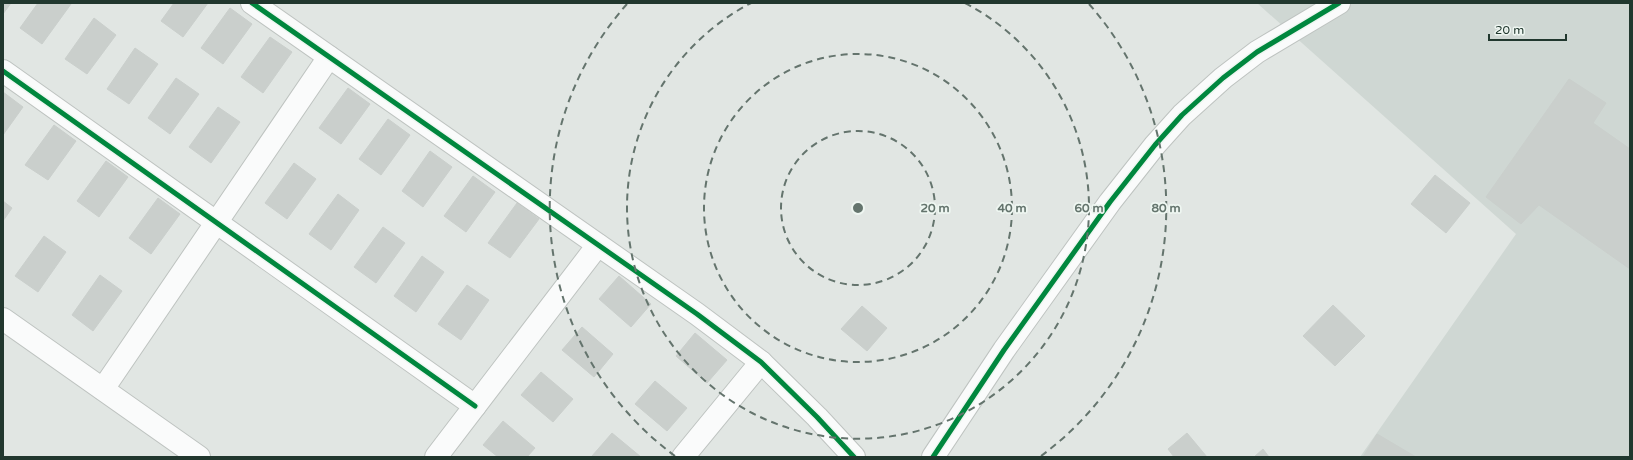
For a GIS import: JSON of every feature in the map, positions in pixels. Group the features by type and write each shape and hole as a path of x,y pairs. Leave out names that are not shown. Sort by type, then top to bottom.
{"street":[{"path":"252,3 698,314 761,362 817,417 854,457"},
{"path":"933,457 1004,350 1110,202 1155,145 1182,115 1223,78 1257,52 1339,3"},
{"path":"103,389 329,57"},
{"path":"3,71 475,406"},
{"path":"436,457 598,245"},
{"path":"3,320 199,457"},
{"path":"683,457 761,362"}],"shaded area":[{"path":"1257,3 1630,3 1630,457 1360,457 1516,234"}],"building":[{"path":"3,3 11,3 3,14"},
{"path":"38,3 71,4 42,44 20,28"},
{"path":"174,3 208,3 183,37 161,21"},
{"path":"230,8 252,24 223,64 201,48"},
{"path":"94,18 116,35 87,74 65,59"},
{"path":"270,37 292,52 263,93 241,77"},
{"path":"135,48 158,64 129,104 107,89"},
{"path":"176,78 199,94 170,134 148,118"},
{"path":"1569,79 1606,103 1593,123 1630,149 1630,269 1539,205 1521,224 1486,197"},
{"path":"348,88 370,104 341,144 319,128"},
{"path":"3,92 23,107 3,135"},
{"path":"218,107 240,122 211,163 189,147"},
{"path":"388,119 410,135 381,175 359,159"},
{"path":"54,125 76,141 48,180 25,165"},
{"path":"430,151 452,167 423,207 402,191"},
{"path":"106,161 128,177 99,217 77,201"},
{"path":"294,163 316,179 287,219 265,203"},
{"path":"1435,175 1470,203 1446,233 1411,204"},
{"path":"473,176 495,192 466,232 444,216"},
{"path":"338,194 359,210 331,250 309,234"},
{"path":"158,198 180,214 151,254 129,238"},
{"path":"3,201 12,208 3,221"},
{"path":"517,203 539,219 510,258 488,243"},
{"path":"383,227 405,243 376,283 354,267"},
{"path":"44,236 66,252 38,292 15,276"},
{"path":"422,256 444,272 416,312 394,296"},
{"path":"100,275 122,291 93,331 72,315"},
{"path":"619,276 651,304 631,327 599,299"},
{"path":"467,285 489,300 461,340 438,324"},
{"path":"1333,305 1365,336 1335,366 1303,336"},
{"path":"862,306 887,328 867,351 841,329"},
{"path":"582,327 613,354 594,377 562,350"},
{"path":"695,333 727,360 707,383 676,356"},
{"path":"541,372 573,399 553,422 521,395"},
{"path":"655,381 687,408 667,431 635,404"},
{"path":"503,421 535,448 527,457 498,457 483,445"},
{"path":"612,433 641,457 592,456"},
{"path":"1187,433 1207,457 1174,457 1168,449"},
{"path":"1377,434 1416,457 1363,457"},
{"path":"1263,449 1269,457 1254,457"}],"cycle path":[{"path":"252,3 697,314 761,362 817,417 854,457"},
{"path":"933,457 1004,350 1110,202 1155,145 1182,115 1223,78 1257,52 1339,3"},
{"path":"3,71 475,406"}]}
